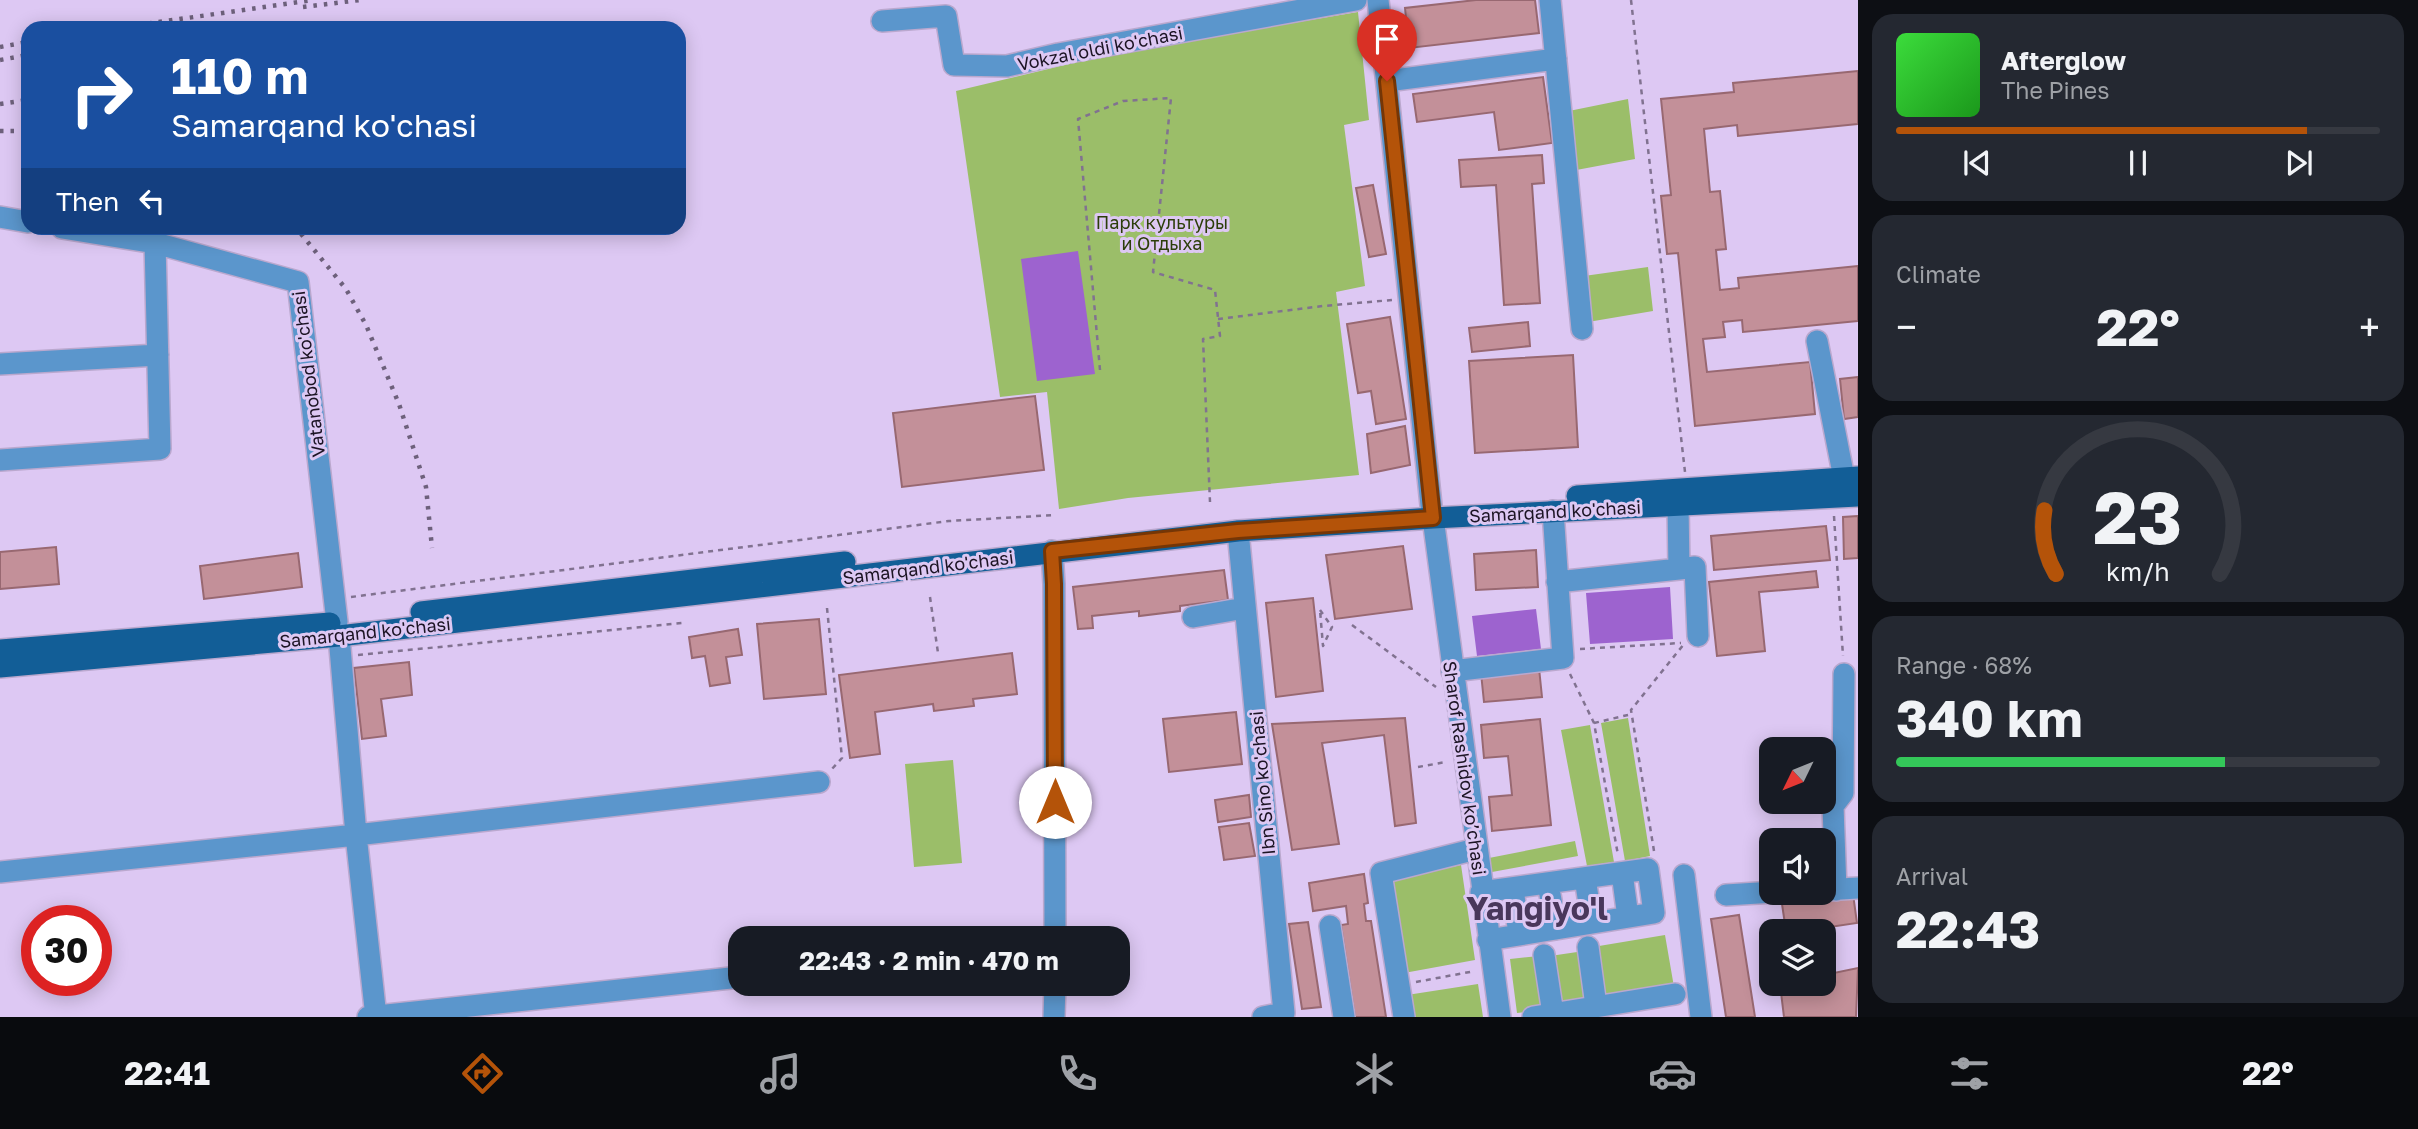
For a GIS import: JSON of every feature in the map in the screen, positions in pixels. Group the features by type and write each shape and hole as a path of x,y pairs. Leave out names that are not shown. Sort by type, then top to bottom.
{"main road":[{"name":"Samarqand ko'chasi","path":"1051,545 1238,531 1432,511 1553,512 1851,478"},
{"name":"Samarqand ko'chasi","path":"0,667 339,638 1231,520 1683,497 1858,496"},
{"name":"Samarqand ko'chasi","path":"0,650 339,638"}],"street":[{"name":"Vokzal oldi ko'chasi","path":"882,21 946,16 954,65 1007,66 1058,54 1356,0"},
{"name":"Sharof Rashidov ko’chasi","path":"1378,0 1432,511 1481,892 1500,1017"},
{"path":"1550,0 1582,329"},
{"path":"1387,81 1556,59"},
{"path":"0,217 21,221"},
{"name":"Vatanobod ko'chasi","path":"105,235 155,243 298,282 339,638 374,1017"},
{"path":"0,460 160,449 155,243"},
{"path":"1817,341 1851,478"},
{"path":"0,364 158,355"},
{"path":"1679,569 1683,497"},
{"path":"1452,671 1562,654 1553,512"},
{"name":"Ibn Sino ko'chasi","path":"1238,531 1284,1013 1263,1017"},
{"path":"1051,545 1054,584 1055,926"},
{"path":"1557,582 1695,567 1698,636"},
{"path":"1193,617 1245,608"},
{"path":"1831,828 1832,806 1851,793 1844,674"},
{"path":"0,872 356,835 819,782"},
{"path":"1404,1017 1381,873 1476,849"},
{"path":"1481,892 1648,869 1654,913 1488,940"},
{"path":"1684,875 1701,1017"},
{"path":"1585,878 1592,923"},
{"path":"1548,883 1556,929"},
{"path":"1513,888 1519,935"},
{"path":"1836,890 1858,888"},
{"path":"1726,895 1759,893"},
{"path":"1330,926 1343,1017"},
{"path":"1588,947 1596,1006"},
{"path":"1544,955 1543,1015 1675,994"},
{"path":"374,1017 728,978"},
{"path":"1054,1017 1055,996"}],"path":[{"path":"1631,0 1683,497"},
{"path":"1100,370 1078,119 1123,101 1171,98 1153,272 1215,290 1220,336 1203,339 1210,502"},
{"path":"1218,319 1322,306 1411,299"},
{"path":"1834,510 1844,674"},
{"path":"334,599 949,521 1056,515"},
{"path":"930,597 938,653"},
{"path":"819,782 842,758 827,608"},
{"path":"1320,610 1332,627 1328,637 1323,646 1320,610"},
{"path":"339,638 682,623"},
{"path":"1352,625 1435,687"},
{"path":"1622,873 1594,723 1562,654 1685,643 1631,710 1654,850"},
{"path":"1594,723 1632,714"},
{"path":"1419,767 1464,758"},
{"path":"1406,984 1492,967"}],"green space":[{"name":"Парк культуры и Отдыха","path":"1358,12 1369,120 1344,125 1365,286 1336,292 1359,475 1128,498 1059,509 1047,392 1000,397 956,91 1115,53"},
{"path":"1628,99 1635,159 1571,171 1564,112"},
{"path":"1648,267 1653,311 1588,322 1584,276"},
{"path":"1628,718 1650,856 1625,861 1601,723"},
{"path":"1590,725 1614,862 1587,866 1561,730"},
{"path":"953,760 962,863 914,867 905,764"},
{"path":"1575,841 1578,856 1492,872 1489,858"},
{"path":"1461,865 1475,960 1404,973 1389,881"},
{"path":"1665,935 1674,987 1602,999 1593,947"},
{"path":"1584,951 1592,1002 1557,1007 1550,956"},
{"path":"1539,956 1545,1010 1517,1013 1510,959"},
{"path":"1478,984 1483,1017 1411,1017 1407,995"}],"shaded area":[{"path":"1078,251 1095,374 1037,381 1021,259"},
{"path":"1670,587 1673,639 1590,644 1586,593"},
{"path":"1536,609 1541,649 1477,656 1472,616"}],"building":[{"path":"1476,0 1535,0 1539,33 1409,48 1405,8"},
{"path":"1858,71 1858,124 1738,136 1737,125 1704,129 1710,192 1720,191 1726,249 1716,250 1720,290 1739,288 1738,278 1858,266 1858,321 1743,332 1742,320 1723,322 1725,337 1703,339 1707,372 1810,362 1815,414 1695,426 1678,253 1667,254 1661,196 1671,195 1661,99 1734,92 1733,83"},
{"path":"1543,77 1552,143 1499,150 1494,112 1417,122 1413,94"},
{"path":"1542,155 1544,183 1532,184 1540,303 1504,305 1496,185 1461,187 1459,160"},
{"path":"1373,185 1386,254 1369,257 1356,188"},
{"path":"1390,317 1406,419 1376,424 1371,391 1358,393 1347,324"},
{"path":"1528,322 1530,346 1472,352 1469,328"},
{"path":"1573,355 1578,447 1475,453 1469,361"},
{"path":"1858,377 1858,417 1844,419 1840,379"},
{"path":"1035,396 1044,470 902,487 893,413"},
{"path":"1405,426 1410,465 1371,473 1367,434"},
{"path":"1858,516 1858,558 1844,559 1843,517"},
{"path":"1826,526 1830,560 1714,570 1711,536"},
{"path":"1403,546 1412,609 1335,619 1326,555"},
{"path":"56,547 59,584 0,589 0,552"},
{"path":"1536,550 1538,587 1476,590 1474,554"},
{"path":"298,553 302,587 204,599 200,566"},
{"path":"1224,570 1228,600 1180,606 1180,611 1139,616 1139,611 1092,616 1093,628 1078,629 1073,587"},
{"path":"1816,571 1818,587 1759,592 1765,651 1717,656 1709,582"},
{"path":"1313,598 1323,691 1276,697 1266,603"},
{"path":"819,619 826,694 764,699 757,624"},
{"path":"738,629 742,655 726,657 730,683 710,686 705,656 692,658 689,637"},
{"path":"1012,653 1017,694 973,699 974,706 934,711 933,704 875,712 880,754 850,758 839,675"},
{"path":"409,662 412,695 381,699 386,736 362,739 354,668"},
{"path":"1539,668 1542,697 1484,702 1481,673"},
{"path":"1236,712 1242,764 1169,772 1163,719"},
{"path":"1405,718 1416,823 1395,826 1384,735 1322,743 1339,844 1292,850 1272,724"},
{"path":"1540,719 1551,825 1492,831 1489,797 1512,795 1508,756 1484,758 1481,725"},
{"path":"1249,795 1251,817 1218,822 1215,800"},
{"path":"1249,823 1255,856 1224,860 1219,827"},
{"path":"1364,874 1368,903 1364,904 1366,921 1371,921 1386,1017 1355,1017 1341,925 1348,924 1346,906 1313,911 1309,883"},
{"path":"1853,894 1857,923 1836,926 1836,919 1784,919 1782,905 1836,905 1836,896"},
{"path":"1739,915 1755,1017 1726,1017 1711,919"},
{"path":"1308,922 1321,1007 1302,1009 1289,924"},
{"path":"1858,968 1856,1017 1784,1017 1781,996 1836,996 1836,973"}],"railway":[{"path":"166,21 313,0"},
{"path":"303,7 360,0"},
{"path":"0,47 21,43"},
{"path":"0,60 21,56"},
{"path":"0,104 21,101"},
{"path":"0,131 21,131"},
{"path":"302,235 346,289 366,325 399,404 426,487 432,548"}],"district":[{"name":"Yangiyo'l","path":"1537,908"}],"route":[{"path":"1055,802 1052,551 1238,531 1433,518 1387,81"}]}
